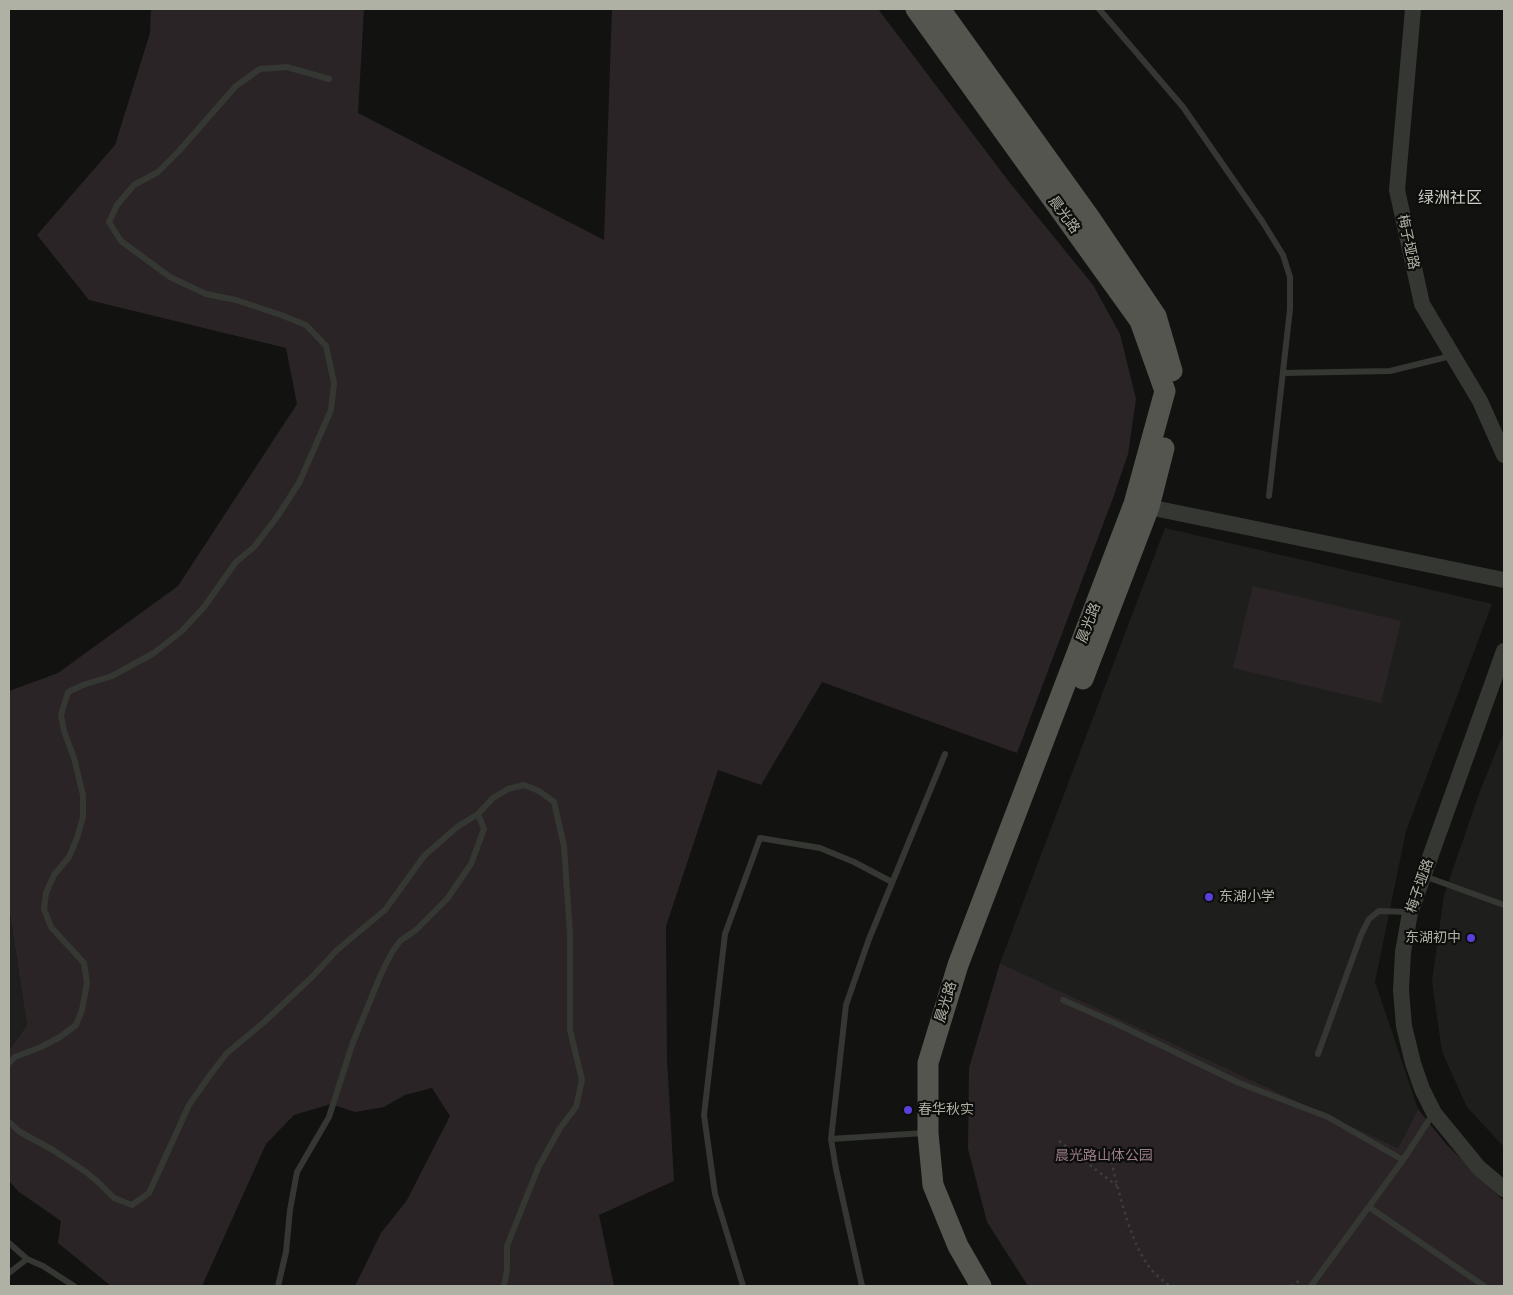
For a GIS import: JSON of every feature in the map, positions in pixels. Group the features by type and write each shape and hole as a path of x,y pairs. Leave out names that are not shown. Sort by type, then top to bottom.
{"main road":[{"name":"晨光路","path":"916,9 1140,321 1166,391 1142,506 958,965 928,1063 928,1133 933,1185 958,1246 981,1286"},
{"name":"晨光路","path":"940,9 1090,218 1156,316 1178,393 1142,506 970,970 939,1067 938,1130 946,1184 968,1241 994,1286"}],"street":[{"name":"梅子垭路","path":"1413,9 1397,190 1422,304 1480,401 1504,455"},
{"path":"1142,506 1504,580"},
{"name":"梅子垭路","path":"1504,651 1410,912 1403,952 1401,990 1404,1026 1413,1062 1422,1089 1434,1113 1479,1168 1504,1189"}],"lane":[{"path":"1099,9 1183,107 1262,221 1283,255 1290,277 1290,309 1269,496"},
{"path":"9,1063 15,1058 60,1037 76,1025 82,1010 88,983 84,963 51,927 44,909 46,893 54,875 69,857 83,817 83,795 61,715 68,692 112,676 154,653 182,631 199,613 236,562 254,547 277,517 299,483 331,410 334,383 326,346 306,326 281,315 236,300 206,294 170,277 121,241 110,222 117,205 134,185 158,172 236,86 260,69 287,67 329,79"},
{"path":"1283,373 1390,371 1453,356"},
{"path":"862,1286 831,1139 846,1005 869,939 946,754"},
{"path":"9,1122 20,1132 53,1150 86,1172 114,1198 132,1205 149,1193 189,1105 210,1074 227,1054 263,1023 338,950 385,910 424,856 457,826 478,814 493,798 508,789 524,785 539,791 554,802 564,846 570,934 570,1030 582,1080 576,1106 560,1128 538,1168 507,1246 507,1269 504,1286"},
{"path":"278,1286 286,1252 290,1210 297,1172 329,1117 352,1045 370,999 392,952 400,941 416,930 448,899 471,864 484,829 478,814"},
{"path":"743,1286 715,1194 704,1115 725,934 760,838 820,848 854,862 892,882"},
{"path":"1423,875 1504,905"},
{"path":"1318,1054 1361,935 1369,919 1380,911 1410,912"},
{"path":"1063,1000 1238,1083 1328,1117 1403,1160"},
{"path":"1311,1286 1403,1160 1434,1113"},
{"path":"831,1139 928,1133"},
{"path":"1369,1207 1484,1286"},
{"path":"9,1243 27,1259 43,1266 74,1286"},
{"path":"9,1273 27,1259"}],"path":[{"path":"1059,1142 1118,1187"},
{"path":"1108,1149 1131,1232 1148,1266 1170,1286"}],"shaded area":[{"name":"东湖小学","path":"1165,528 1492,604 1406,831 1375,982 1418,1109 1398,1148 1000,963"},
{"name":"东湖初中","path":"1504,732 1504,1147 1467,1107 1442,1052 1432,981 1444,895 1480,791"},
{"path":"9,908 27,1025 9,1050"}],"green space":[{"path":"151,9 364,9 358,113 604,240 612,9 878,9 1010,183 1093,285 1120,334 1136,399 1128,454 1017,753 822,682 761,785 718,770 666,926 667,1059 674,1181 599,1215 614,1286 355,1286 381,1233 407,1200 450,1116 432,1088 405,1095 384,1107 355,1112 331,1104 294,1115 266,1144 202,1286 111,1286 58,1243 61,1221 19,1192 9,1181 9,1050 27,1025 9,908 9,691 58,673 178,586 297,404 286,348 89,300 37,235 115,145 150,33"},
{"path":"1253,586 1401,621 1381,703 1233,668"},
{"name":"晨光路山体公园","path":"1000,963 1398,1148 1418,1109 1446,1144 1504,1201 1504,1286 1028,1286 987,1222 968,1149 969,1068"}],"place":[{"name":"东湖小学","path":"1209,897"},
{"name":"东湖初中","path":"1471,938"},
{"name":"春华秋实","path":"908,1110"}],"district":[{"name":"绿洲社区","path":"1450,198"}]}
